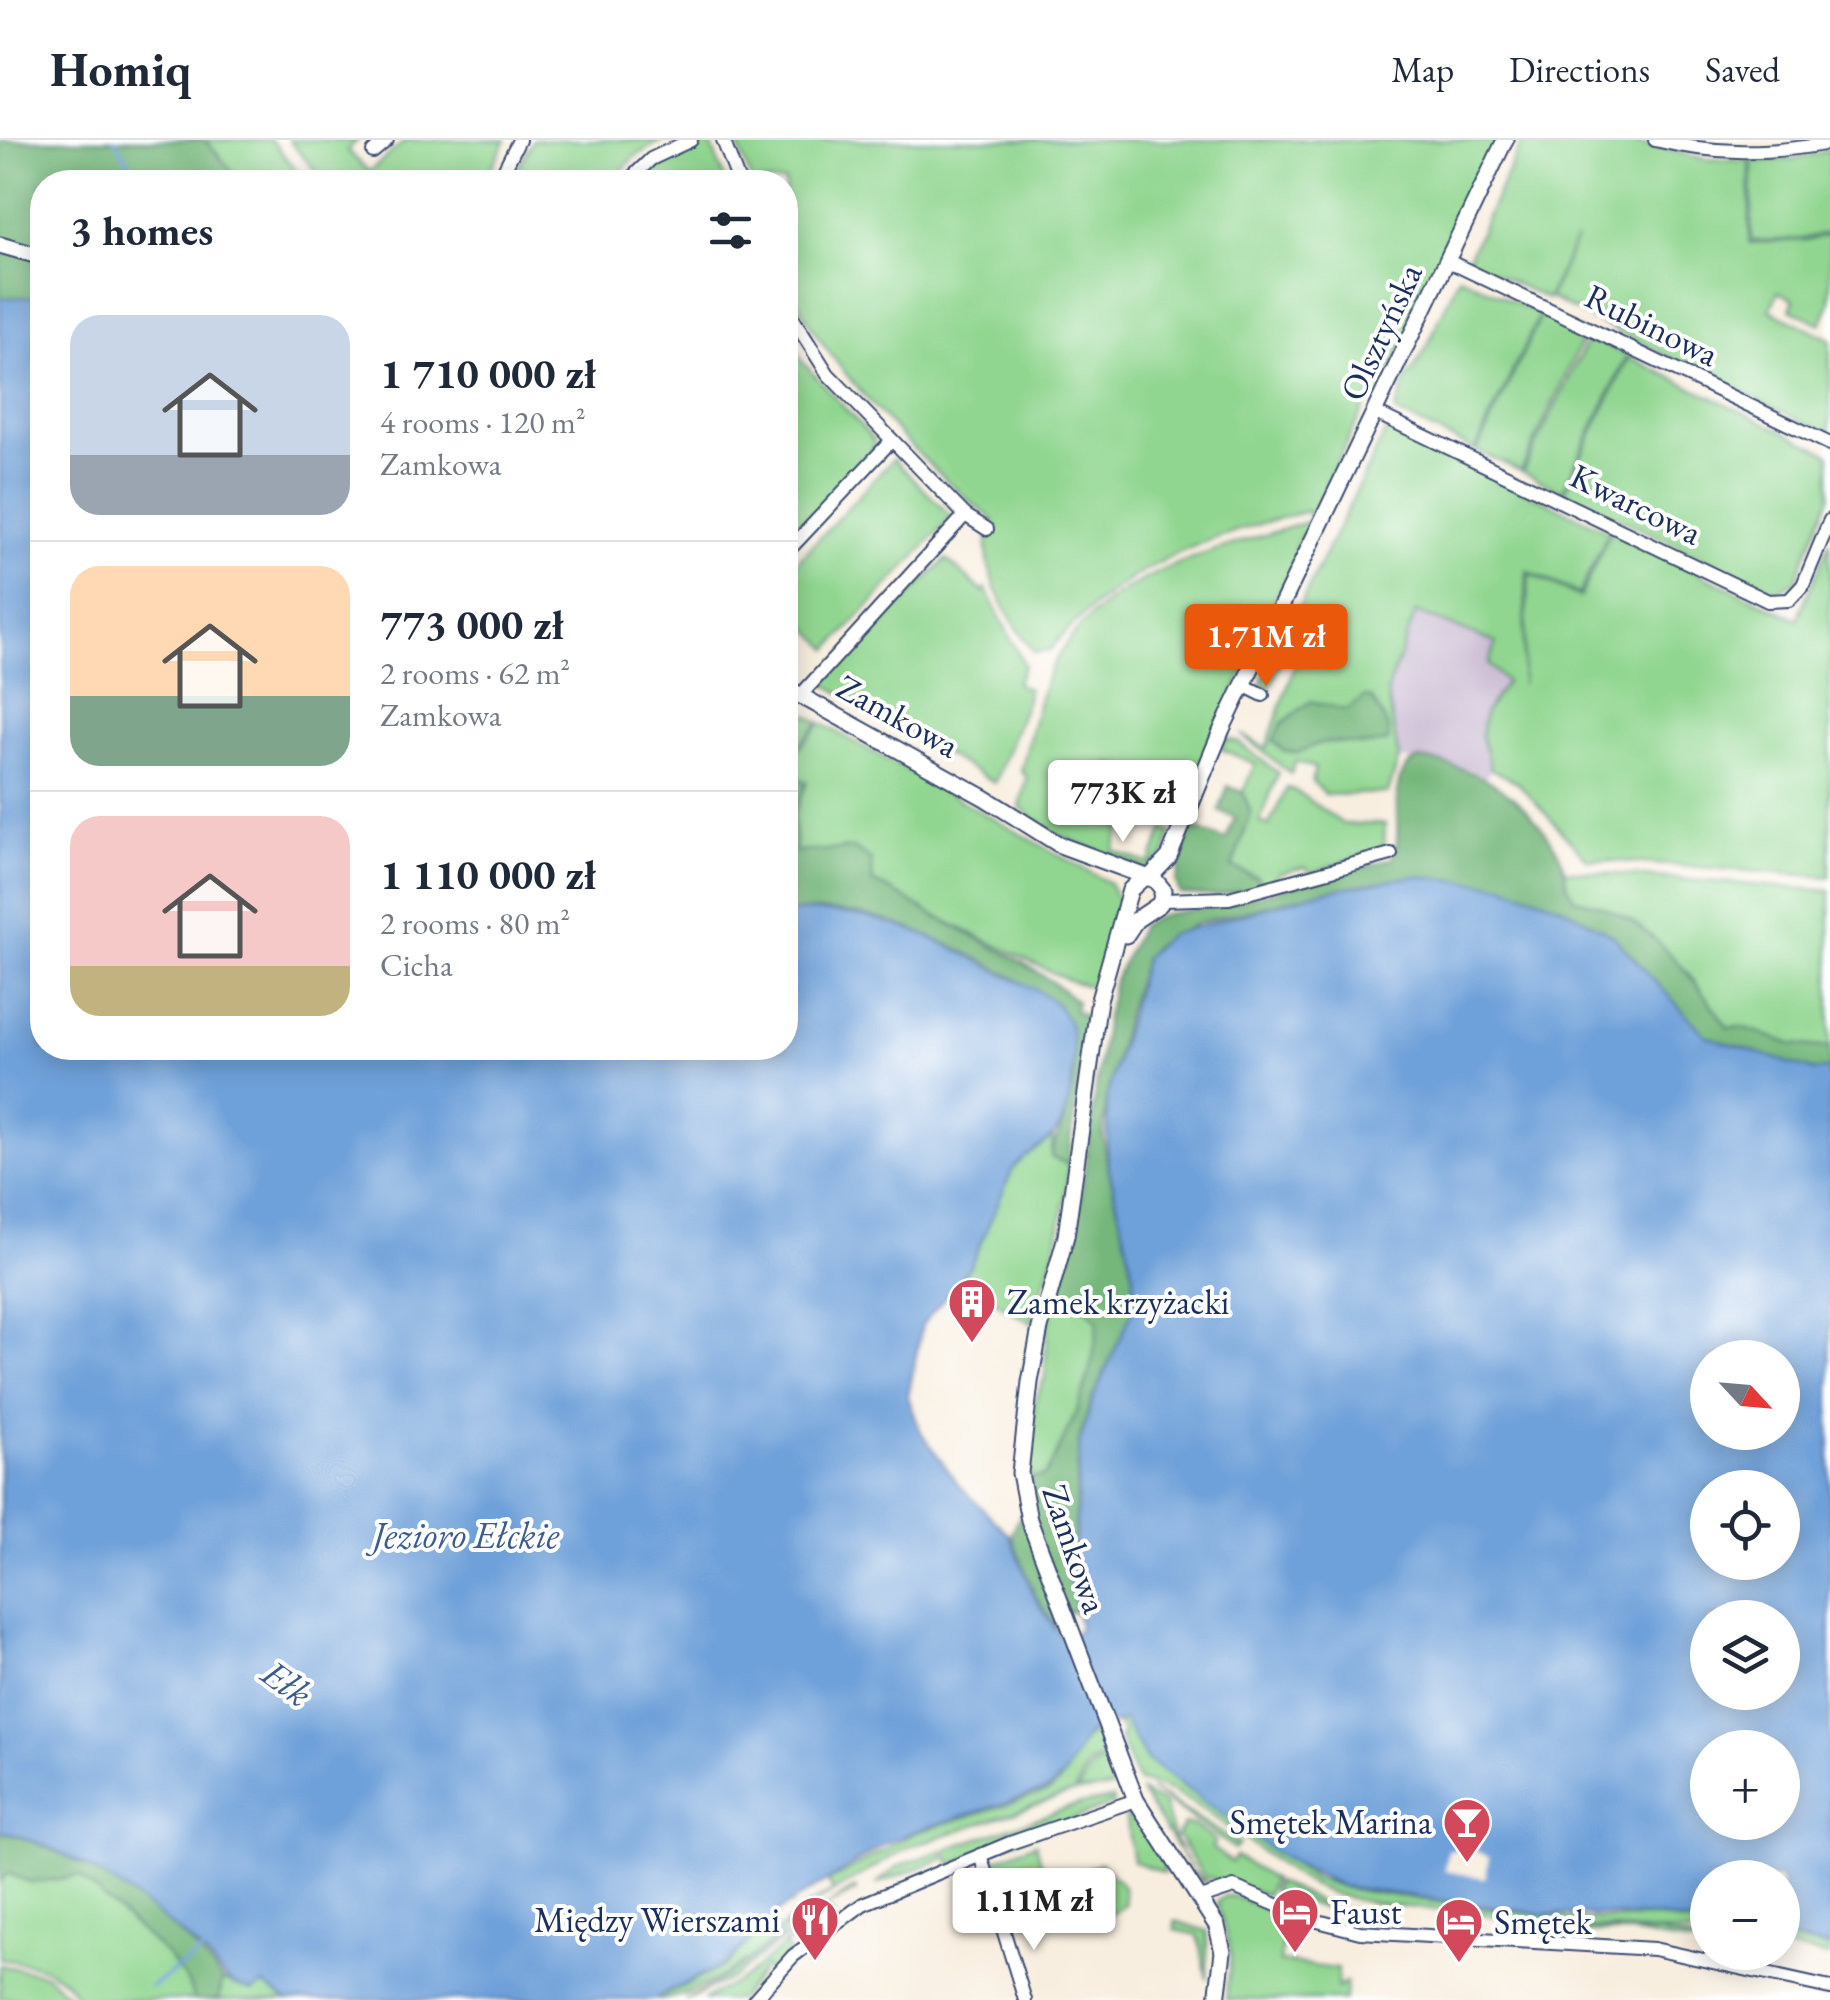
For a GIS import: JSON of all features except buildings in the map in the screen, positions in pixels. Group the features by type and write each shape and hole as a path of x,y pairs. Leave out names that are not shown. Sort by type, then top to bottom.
{"street":[{"path":"373,152 387,140"},
{"path":"504,170 519,140"},
{"path":"640,170 651,159 691,140"},
{"path":"722,140 733,170"},
{"name":"Olsztyńska","path":"1243,685 1304,546 1376,413 1505,140"},
{"path":"1655,140 1690,149 1761,154 1830,143"},
{"name":"Rubinowa","path":"1448,261 1830,444"},
{"path":"798,327 828,374 965,515 987,529"},
{"name":"Kwarcowa","path":"1376,413 1768,600 1789,600 1803,585 1830,520"},
{"path":"798,540 892,440"},
{"path":"798,685 965,515"},
{"path":"1186,814 1176,861 1162,895 1146,911 1130,894 1169,858 1186,814 1243,685 1263,694"},
{"name":"Zamkowa","path":"798,694 986,798 1048,838 1147,878 1162,895"},
{"path":"1162,895 1229,898 1391,854"},
{"name":"Zamkowa","path":"1087,856 1116,875 1130,894 1099,1000 1066,1236 1040,1328 1020,1457 1024,1502 1136,1800 1220,1933 1223,1960 1218,2000"},
{"name":"Zamkowa","path":"1108,969 1132,926 1146,911"},
{"path":"754,2000 792,1956 863,1904 980,1855 1136,1800"},
{"path":"980,1855 1025,2000"},
{"path":"1201,1898 1234,1887 1310,1920 1360,1932 1654,1948 1830,1988"}],"shaded area":[{"path":"1416,612 1496,643 1506,681 1484,753 1491,769 1486,777 1469,769 1399,759 1387,690"}],"green space":[{"path":"0,140 205,140 231,170 30,170 30,297 0,298"},
{"path":"205,140 271,140 296,170 231,170"},
{"path":"289,140 358,140 347,150 367,170 315,170"},
{"path":"406,140 506,140 490,170 371,170"},
{"path":"533,140 662,140 633,158 622,170 517,170"},
{"path":"736,140 1499,140 1382,389 1374,387 1328,481 1308,533 1301,535 1294,550 1297,556 1189,790 1111,763 1093,817 1121,827 1114,851 1150,864 1164,829 1171,833 1165,854 1148,870 1058,835 1020,808 1027,777 1021,771 1049,674 1077,630 1134,585 1203,554 1310,521 1308,511 1234,532 1166,559 1105,597 1049,651 1034,652 1004,606 990,570 988,535 994,520 939,473 872,404 840,367 798,301 798,170 747,170"},
{"path":"1523,140 1626,140 1706,159 1750,161 1749,243 1806,240 1830,234 1830,303 1821,324 1790,309 1794,300 1778,292 1770,310 1830,339 1830,435 1549,298 1576,239 1547,299 1467,260"},
{"path":"710,142 721,170 653,170 660,163"},
{"path":"1830,150 1830,232 1802,239 1751,241 1752,161 1796,159"},
{"path":"1459,276 1540,314 1475,450 1395,412 1405,383 1427,347"},
{"path":"1542,313 1585,334 1521,471 1477,451"},
{"path":"1589,337 1627,356 1562,491 1523,472"},
{"path":"798,354 874,440 873,448 798,529"},
{"path":"1629,357 1830,454 1830,497 1795,581 1774,592 1564,492"},
{"path":"1388,427 1609,531 1579,594 1527,571 1522,684 1529,574 1580,597 1610,532 1797,619 1830,541 1830,877 1587,859 1517,782 1491,769 1481,735 1485,712 1506,682 1488,664 1496,643 1416,612 1387,690 1399,759 1388,793 1325,795 1312,781 1315,768 1295,761 1291,774 1241,734 1266,748 1299,655 1286,651 1270,688 1261,684"},
{"path":"893,459 952,517 829,649 798,617 798,561"},
{"path":"946,559 983,592 986,589 1024,665 1016,683 1028,689 1027,699 995,783 823,683"},
{"path":"1364,697 1371,698 1384,719 1388,742 1322,743 1298,753 1283,751 1273,741 1282,723 1311,701 1346,710"},
{"path":"798,710 819,722 798,746"},
{"path":"821,723 1109,883 1120,905 1093,987 1070,981 936,916 888,899 798,882 798,749"},
{"path":"1226,739 1238,742 1278,773 1260,822 1269,825 1287,788 1343,824 1385,824 1384,848 1311,873 1306,867 1279,873 1273,882 1259,887 1257,877 1232,867 1251,814 1243,792 1255,764 1221,749"},
{"path":"1419,759 1482,777 1515,800 1557,850 1575,899 1601,906 1645,930 1681,966 1728,1028 1743,1027 1791,1044 1830,1048 1830,1069 1815,1071 1706,1036 1613,936 1563,907 1503,885 1416,876 1323,891 1198,923 1155,945 1145,957 1127,1012 1107,1097 1103,1134 1134,1277 1132,1312 1092,1399 1079,1440 1074,1546 1067,1563 1079,1616 1072,1611 1056,1618 1056,1627 1036,1597 1011,1535 1031,1492 1030,1479 1045,1476 1073,1420 1096,1341 1098,1321 1086,1308 1056,1299 1074,1245 1114,981 1141,925 1165,914 1221,905 1391,859 1396,848 1400,779 1407,767"},
{"path":"798,778 807,782 798,804"},
{"path":"1228,786 1243,792 1251,814 1232,867 1258,878 1259,887 1215,896 1180,894 1176,882 1190,827 1226,840 1235,817 1219,811"},
{"path":"854,848 871,860 873,883 1012,956 1076,1001 1074,1011 1084,1015 1086,1033 1068,1164 1051,1157 1070,1100 1074,1064 1070,1030 1060,1013 1013,977 950,945 869,916 798,912 798,852"},
{"path":"1564,870 1830,891 1830,1048 1791,1044 1743,1027 1728,1028 1664,947 1624,917 1576,899 1562,883"},
{"path":"1053,1138 1051,1157 1068,1164 1067,1185 1056,1245 1031,1323 962,1281 1013,1169 1021,1157"},
{"path":"1056,1299 1086,1308 1098,1321 1096,1342 1087,1382 1064,1440 1045,1476 1030,1479 1035,1401 1045,1377 1047,1328"},
{"path":"1124,1721 1146,1760 1312,1877 1348,1889 1457,1905 1456,1912 1350,1898 1297,1877 1181,1796 1138,1782 1120,1739 1123,1732 1116,1723"},
{"path":"1098,1729 1099,1742 1106,1745 1110,1756 1088,1764 1074,1792 909,1847 799,1912 833,1891 828,1882 915,1833 1050,1791 1064,1776 1083,1741"},
{"path":"1111,1759 1121,1787 1077,1792 1091,1767"},
{"path":"1150,1789 1239,1844 1235,1849"},
{"path":"1141,1792 1164,1804 1182,1855"},
{"path":"1113,1799 1114,1804 951,1865 946,1849 1076,1805"},
{"path":"1125,1814 1152,1839 1164,1873 1133,1861"},
{"path":"1184,1824 1193,1825 1215,1841 1212,1848 1231,1862 1236,1856 1273,1880 1266,1895 1203,1876 1177,1835"},
{"path":"0,1832 60,1854 152,1910 222,1980 219,2000 194,2000 188,1983 167,1955 79,1876 31,1883 8,1873 0,1881"},
{"path":"1036,1843 1043,1871 1057,1868 1074,1874 1101,1863 1123,1886 1125,1904 1107,1915 1085,1921 1070,1921 1070,1910 1062,1907 1054,1917 1027,1922 1017,1905 1018,1910 1004,1914 989,1862"},
{"path":"942,1850 945,1858 876,1884 897,1867"},
{"path":"8,1873 31,1883 79,1876 167,1955 188,1983 194,2000 79,2000 55,1974 0,1959 0,1881"},
{"path":"1276,1882 1324,1904 1361,1912 1353,1918 1293,1898 1285,1903 1272,1891"},
{"path":"1225,1896 1236,1896 1285,1918 1280,1962 1338,1969 1337,1988 1346,1982 1345,2000 1226,2000 1231,1953 1217,1902"},
{"path":"1469,1907 1583,1920 1658,1918 1690,1924 1690,1934 1560,1926 1468,1913"},
{"path":"829,1910 835,1918 828,1913 817,1920 822,1927 809,1936 804,1930 785,1946 789,1952 771,1972 764,1968 739,2000 703,2000 744,1978 822,1914"},
{"path":"796,1916 771,1942 733,1969 691,1991 656,2000 727,1965 764,1926 771,1935"},
{"path":"1175,1921 1207,1931 1207,1979 1198,1935 1175,1930"},
{"path":"1517,1925 1658,1933 1690,1940 1690,1944 1632,1933 1560,1933"},
{"path":"799,1926 733,1978 685,2000 729,1974"},
{"path":"1800,1942 1830,1948 1830,1956 1800,1951"},
{"path":"0,1965 47,1975 73,2000 0,1998"},
{"path":"222,1980 252,1991 264,1985 287,2000 219,2000"}],"water":[{"name":"Jezioro Ełckie","path":"30,297 30,1060 798,1060 798,912 815,911 872,918 898,926 951,947 1041,993 1061,1010 1072,1035 1074,1065 1066,1110 1053,1136 1013,1169 971,1265 922,1325 908,1397 921,1432 958,1484 1010,1536 1035,1598 1061,1637 1071,1638 1080,1627 1067,1564 1075,1546 1080,1441 1093,1399 1132,1312 1134,1276 1108,1163 1107,1097 1145,957 1168,935 1324,891 1416,876 1503,885 1563,907 1613,936 1706,1036 1814,1071 1830,1069 1830,1947 1800,1941 1800,1860 1690,1860 1690,1923 1658,1917 1542,1914 1341,1886 1279,1856 1147,1760 1124,1720 1088,1733 1065,1775 1049,1789 915,1831 883,1845 779,1911 726,1963 652,2000 287,2000 264,1985 252,1991 225,1978 177,1931 106,1878 28,1839 0,1831 0,298"}],"pier":[{"path":"1458,1835 1479,1838 1477,1848 1469,1848 1489,1857 1485,1878 1445,1871 1448,1851 1465,1848 1457,1845"}],"waterway":[{"path":"115,140 134,170"},
{"path":"151,1987 202,1952"}],"place":[{"name":"Zamek krzyżacki","path":"972,1344"},
{"name":"Smętek Marina","path":"1467,1864"},
{"name":"Faust","path":"1295,1954"},
{"name":"Między Wierszami","path":"815,1962"},
{"name":"Smętek","path":"1459,1964"}],"water label":[{"name":"Ełk","path":"287,1683"}]}
